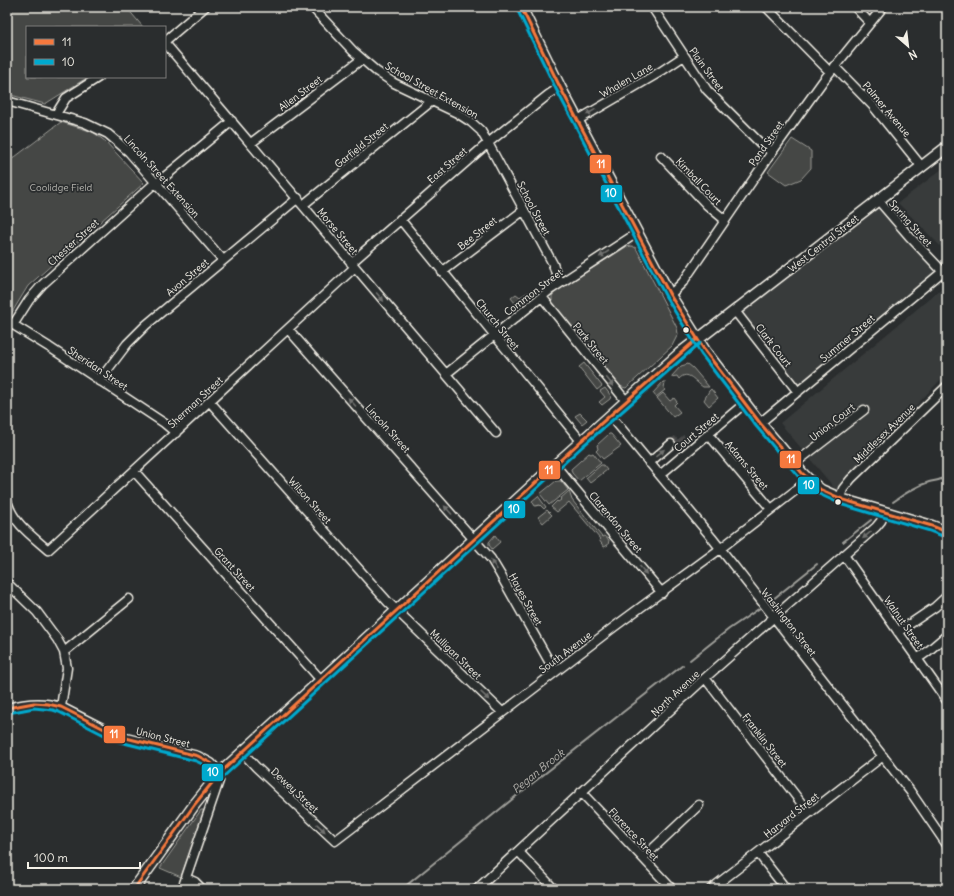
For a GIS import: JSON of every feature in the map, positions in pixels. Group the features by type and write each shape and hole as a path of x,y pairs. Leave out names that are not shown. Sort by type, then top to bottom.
{"main road":[{"path":"521,7 560,87 670,295 698,339 760,423 808,480 822,490 844,500 932,526 947,532"},
{"name":"West Central Street","path":"134,889 195,804 220,773 581,441 679,354 947,147"}],"street":[{"path":"166,41 205,7"},
{"name":"School Street Extension","path":"312,7 362,59 376,71 394,83 471,122 481,131 488,143"},
{"name":"Plain Street","path":"652,7 714,98 760,143 772,152"},
{"name":"Palmer Avenue","path":"766,7 873,106 922,167"},
{"path":"855,7 870,23"},
{"name":"Pond Street","path":"670,295 683,282 772,152 832,69 883,7"},
{"name":"Morse Street","path":"166,43 496,433"},
{"name":"Whalen Lane","path":"578,120 660,72 684,56"},
{"name":"Allen Street","path":"251,143 362,59"},
{"path":"56,114 66,98 97,78"},
{"name":"East Street","path":"353,265 400,219 488,143 560,87"},
{"name":"Lincoln Street Extension","path":"7,101 85,123 108,134 125,149 223,260"},
{"name":"Garfield Street","path":"303,205 432,101"},
{"name":"Chester Street","path":"10,323 43,284 156,183 232,121"},
{"name":"School Street","path":"488,143 553,264 559,283"},
{"name":"Kimball Court","path":"661,156 707,204 725,220"},
{"name":"Avon Street","path":"99,381 119,353 136,335 298,198"},
{"name":"Spring Street","path":"878,200 909,236 946,272"},
{"name":"Bee Street","path":"442,272 524,210"},
{"name":"Church Street","path":"400,219 581,441"},
{"name":"Common Street","path":"446,374 559,283 637,234"},
{"name":"Sherman Street","path":"7,501 12,514 17,521 48,550 210,402 288,329 353,265"},
{"name":"Summer Street","path":"760,423 946,272"},
{"name":"Park Street","path":"542,298 626,402"},
{"name":"Clark Court","path":"735,311 798,392"},
{"name":"Sheridan Street","path":"10,323 164,423 176,433"},
{"name":"Lincoln Street","path":"288,329 474,539"},
{"name":"Middlesex Avenue","path":"844,500 843,489 851,479 947,386"},
{"name":"Wilson Street","path":"210,402 396,610"},
{"name":"Court Street","path":"660,475 689,446 708,434 744,403"},
{"name":"Union Court","path":"794,464 864,410"},
{"name":"Washington Street","path":"610,416 720,549 883,756 927,814 947,845"},
{"name":"Adams Street","path":"708,434 771,509"},
{"path":"649,463 671,444"},
{"name":"Clarendon Street","path":"555,465 662,592"},
{"name":"Grant Street","path":"134,471 321,680"},
{"name":"South Avenue","path":"335,841 502,712 720,549 808,480"},
{"name":"North Avenue","path":"477,889 705,678 879,524 884,512"},
{"name":"Hayes Street","path":"474,539 496,566 555,672"},
{"name":"Walnut Street","path":"844,555 947,701"},
{"path":"7,584 37,612 57,639 64,652 67,668 60,707"},
{"path":"898,632 935,607 947,596"},
{"path":"64,652 129,599"},
{"name":"Mulligan Street","path":"396,610 502,712"},
{"path":"917,659 947,635"},
{"name":"Franklin Street","path":"705,678 809,813"},
{"name":"Union Street","path":"7,708 37,703 45,703 60,707 118,736 205,758 220,773"},
{"name":"Dewey Street","path":"243,753 335,841"},
{"name":"Harvard Street","path":"711,889 883,756"},
{"path":"182,889 217,789 220,773"},
{"name":"Florence Street","path":"581,792 672,889"},
{"path":"643,858 700,806"},
{"path":"518,851 554,889"},
{"path":"758,853 786,889"},
{"path":"186,878 195,882 202,889"}],"shaded area":[{"path":"947,165 947,253 898,203"},
{"path":"879,206 938,271 798,386 741,313"},
{"path":"941,289 947,297 947,373 836,490 780,423"}],"green space":[{"path":"7,7 128,7 127,8 142,26 26,26 26,78 86,78 45,104 7,94"},
{"name":"Coolidge Field","path":"61,122 93,132 106,142 144,183 28,286 11,314 7,312 7,163"},
{"path":"792,139 811,151 811,168 801,179 786,185 768,172"},
{"path":"632,246 636,248 677,328 678,334 672,346 626,388 619,386 552,303 552,296 555,292 626,247"},
{"path":"527,293 531,293 534,297 519,308 511,298 516,294 520,297"},
{"path":"584,363 602,386 597,390 579,367"},
{"path":"688,364 709,387 703,387 691,377 685,375 679,379 677,376 671,377 681,366"},
{"path":"663,382 665,382 665,390 656,397 653,393"},
{"path":"605,388 611,396 610,399 602,405 599,402 605,397 600,391"},
{"path":"711,389 718,398 709,406 704,400"},
{"path":"663,393 670,401 674,398 677,402 674,405 680,412 673,417 657,398"},
{"path":"580,413 587,420 582,424 575,416"},
{"path":"609,434 611,434 621,446 603,459 596,451 598,449 597,445"},
{"path":"589,453 593,453 601,463 579,481 572,473 571,469"},
{"path":"601,465 603,465 607,470 590,483 586,478"},
{"path":"556,481 561,481 568,490 549,505 540,494"},
{"path":"569,491 572,500 602,537 604,536 609,540 608,545 604,547 599,540 600,539 569,502 557,512 551,507 557,501 558,502 561,500 560,499"},
{"path":"538,496 546,507 544,509 540,505 535,506 532,501"},
{"path":"547,510 552,515 543,523 538,517"},
{"path":"495,535 500,542 492,549 489,542"},
{"path":"201,810 204,812 181,877 160,868"}],"waterway":[{"name":"Pegan Brook","path":"946,464 945,459 947,456"},
{"name":"Pegan Brook","path":"893,502 915,488 947,475"},
{"name":"Pegan Brook","path":"843,542 871,520"},
{"name":"Pegan Brook","path":"767,604 817,564"},
{"name":"Pegan Brook","path":"690,660 729,629 763,606"},
{"name":"Pegan Brook","path":"402,889 520,793 683,665"}],"tunnel":[{"path":"671,444 680,437 685,443"}],"transit line":[{"name":"11","path":"521,7 560,87 670,295 705,351 760,423 802,473 821,490 844,500 932,526 947,532"},
{"name":"10","path":"517,9 556,89 666,297 701,354 756,426 798,476 819,494 843,505 930,531 945,537"},
{"name":"11","path":"134,889 195,804 220,773 581,441 697,339"},
{"name":"10","path":"8,713 34,708 53,710 116,741 196,761 208,767 217,777 222,778 584,445 700,343"},
{"name":"11","path":"7,708 34,703 61,707 118,736 198,756 211,763 220,773"}]}
